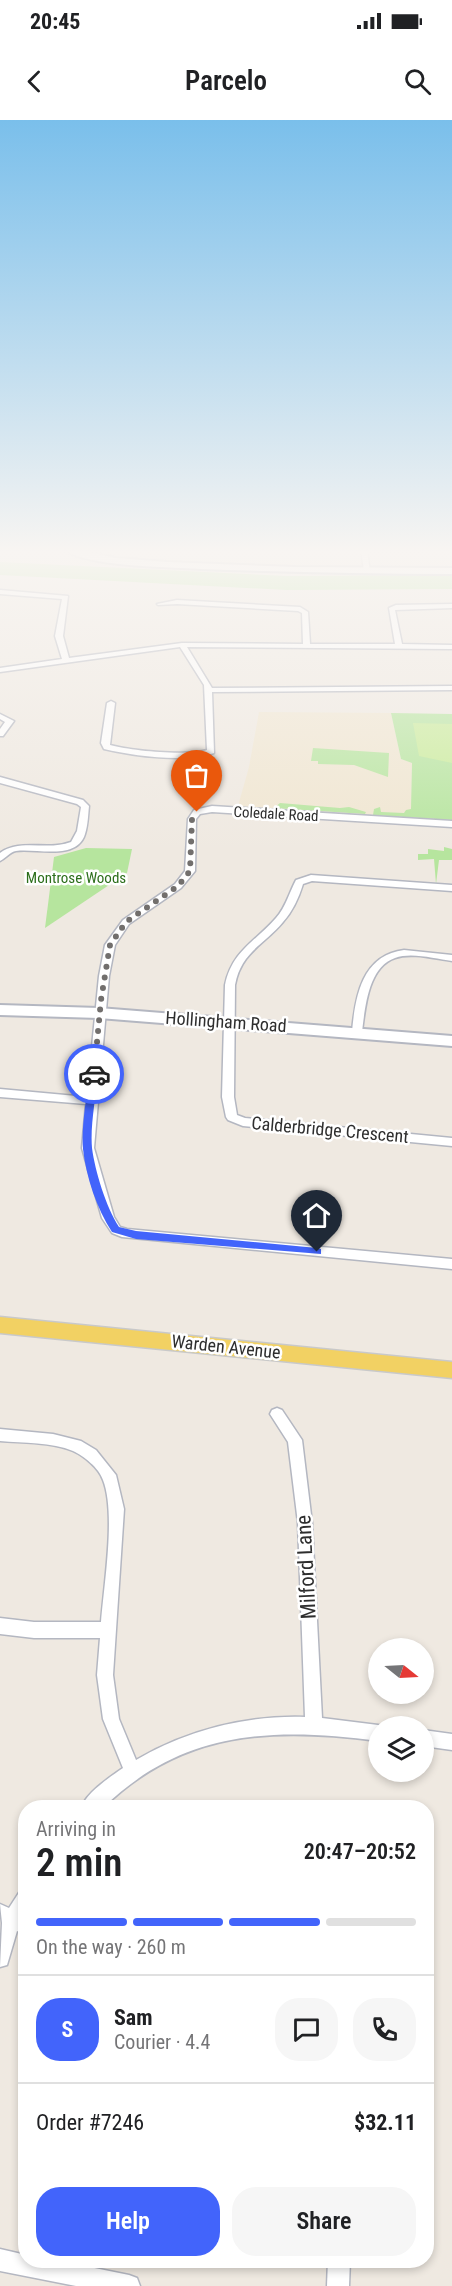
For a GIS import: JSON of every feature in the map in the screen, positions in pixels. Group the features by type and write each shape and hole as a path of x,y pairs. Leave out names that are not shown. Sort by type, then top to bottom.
{"main road":[{"name":"Hollingham Road","path":"0,1010 99,1013 452,1041"},
{"name":"Warden Avenue","path":"0,1325 452,1370"}],"street":[{"path":"63,650 66,661"},
{"path":"0,670 145,650"},
{"path":"111,703 105,743 107,747 118,750 202,755 211,752 209,690 206,680 185,650"},
{"path":"209,690 452,688"},
{"path":"0,716 10,721 0,734"},
{"path":"0,780 80,802 85,806 80,837 74,844 61,848 10,849 0,858"},
{"name":"Coledale Road","path":"99,1013 110,945 126,922 178,886 190,871 192,819 197,812 212,809 452,824"},
{"path":"230,1022 230,985 235,965 245,951 280,920 302,879 452,888"},
{"path":"357,1032 364,991 382,962 391,956 401,954 452,958"},
{"path":"99,1013 87,1148 108,1218 116,1230 126,1234 452,1264"},
{"name":"Calderbridge Crescent","path":"230,1022 228,1097 232,1117 243,1122 331,1132 452,1142"},
{"path":"0,1093 92,1101"},
{"name":"Milford Lane","path":"277,1414 295,1440 305,1523 314,1726"},
{"path":"0,1435 53,1440 76,1445 91,1454 109,1475 117,1509 105,1675 111,1719 133,1772"},
{"path":"0,1626 34,1630 107,1630"},
{"path":"98,1800 117,1782 133,1772 163,1754 194,1742 256,1728 314,1726 368,1732"},
{"path":"434,1740 452,1742"},
{"path":"0,1958 12,1919"},
{"path":"0,2260 18,2264"},
{"path":"40,2268 129,2286"},
{"path":"338,2286 339,2268"}],"shaded area":[{"path":"259,712 391,713 401,759 412,763 411,817 238,806 249,767"}],"green space":[{"path":"391,713 452,714 452,820 373,815 374,809 380,807 381,812 404,813 411,809 412,763 401,759"},
{"path":"413,723 452,724 452,763 419,756"},
{"path":"313,748 389,753 388,777 354,765 318,764 318,761 311,761"},
{"path":"280,803 349,807 366,812 365,814 274,808"},
{"path":"444,847 452,849 452,860 439,860 436,884 434,859 418,860 418,854 428,854 428,849 444,851"},
{"name":"Montrose Woods","path":"86,848 132,849 127,873 45,928 54,857"}],"way so far":[{"path":"94,1074 101,1000 110,945 126,922 178,886 190,871 192,819 197,812"}],"route":[{"path":"94,1074 87,1148 108,1218 116,1230 126,1234 317,1252"}]}
